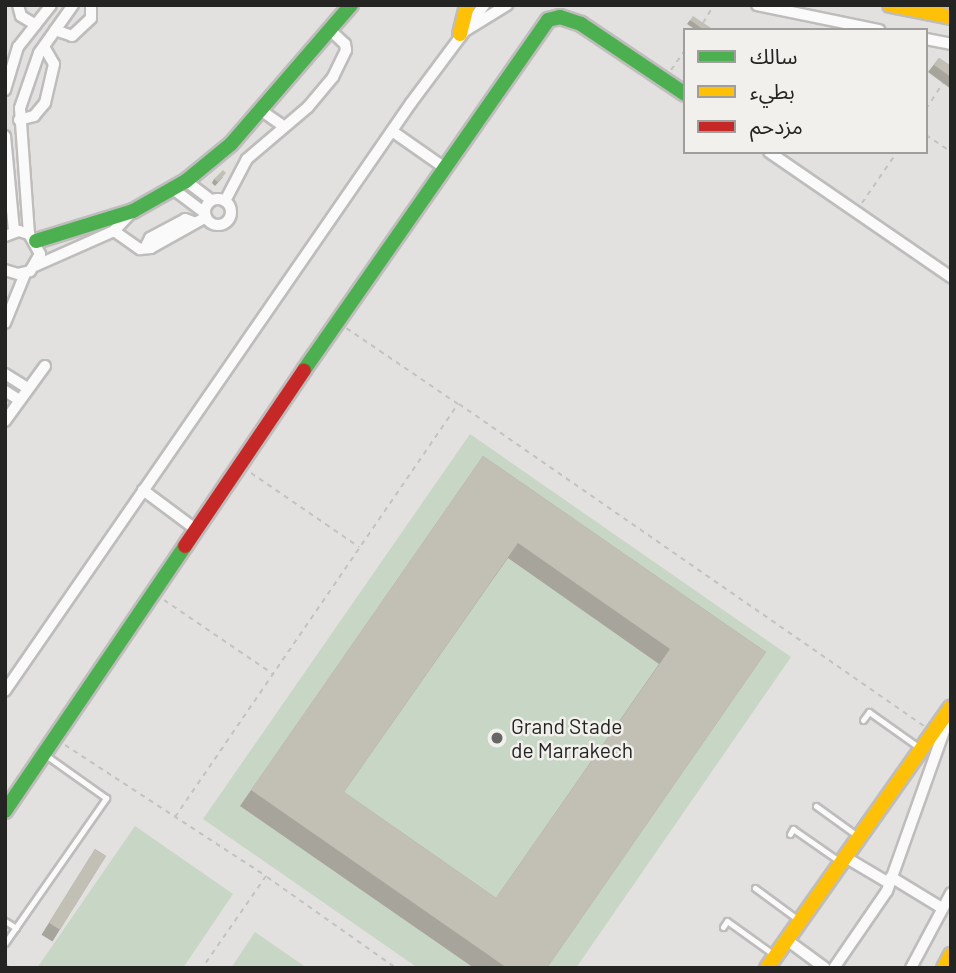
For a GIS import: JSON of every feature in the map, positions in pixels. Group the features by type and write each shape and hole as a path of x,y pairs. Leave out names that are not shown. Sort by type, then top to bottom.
{"main road":[{"path":"33,238 133,211 179,185 231,144 351,5"},
{"path":"890,5 951,17"},
{"path":"460,34 469,11"},
{"path":"5,811 56,739 237,464 338,322 442,166 552,12 582,24 683,93"},
{"path":"771,962 951,707"},
{"path":"944,968 951,955"}],"street":[{"path":"18,5 21,16 36,25"},
{"path":"5,90 18,47 51,5"},
{"path":"35,266 40,254 33,238 19,120 27,80 44,47 73,5"},
{"path":"55,30 72,36 91,18 91,5"},
{"path":"469,11 475,5"},
{"path":"469,11 484,5"},
{"path":"5,691 460,34 507,5"},
{"path":"757,5 869,28"},
{"path":"225,201 247,159 323,93 342,59 345,44 330,30"},
{"path":"928,39 951,44"},
{"path":"19,120 34,116 45,103 54,64 44,47"},
{"path":"8,75 27,80"},
{"path":"260,109 283,126"},
{"path":"392,131 442,166"},
{"path":"5,136 10,234 33,238"},
{"path":"772,154 951,277"},
{"path":"179,185 211,200 225,201"},
{"path":"179,185 214,224 225,223 231,210 225,201"},
{"path":"114,231 140,248 146,246 150,238 185,219 193,222 205,215 211,200"},
{"path":"5,323 24,274 35,266 114,231 133,211"},
{"path":"5,270 24,274"},
{"path":"5,421 18,399 45,366"},
{"path":"5,374 27,388"},
{"path":"5,391 18,399"},
{"path":"144,490 194,528"},
{"path":"834,968 890,880 951,713"},
{"path":"843,860 890,880 942,908"},
{"path":"911,968 951,893"},
{"path":"787,940 825,968"}],"lane":[{"path":"863,720 869,712 921,749"},
{"path":"5,943 106,798 44,754"},
{"path":"816,806 859,837"},
{"path":"790,834 793,829 843,860"},
{"path":"755,888 800,921"},
{"path":"5,921 16,928"},
{"path":"723,927 727,921 771,962"}],"path":[{"path":"700,27 714,5"},
{"path":"664,80 683,53"},
{"path":"928,105 943,83"},
{"path":"928,136 951,152"},
{"path":"856,212 896,154"},
{"path":"338,322 933,732"},
{"path":"175,817 458,404"},
{"path":"237,464 360,547"},
{"path":"152,592 274,674"},
{"path":"56,739 266,876 396,968"},
{"path":"202,968 266,876"},
{"path":"5,964 10,968"}],"green space":[{"name":"Grand Stade de Marrakech","path":"470,434 791,657 576,968 418,968 203,819"},
{"path":"135,826 233,894 183,968 37,968"},
{"path":"255,932 307,968 231,968"}],"building":[{"path":"693,16 711,28 701,28 690,20"},
{"path":"939,58 951,66 951,77 934,65"},
{"path":"223,170 226,173 218,182 214,179"},
{"path":"483,456 766,652 547,968 507,968 251,790","holes":["518,543 670,649 496,898 344,792"]},
{"path":"95,849 106,856 60,930 49,923"}],"traffic: fast":[{"path":"36,241 133,211 186,181 231,144 351,5"},
{"path":"304,370 548,20 560,17 581,24 683,93"},
{"path":"5,811 185,546"}],"traffic: slow":[{"path":"460,34 467,5"},
{"path":"890,5 951,17"},
{"path":"767,968 951,707"},
{"path":"944,968 951,955"}],"traffic: jam":[{"path":"185,546 304,370"}],"place":[{"name":"Grand Stade de Marrakech","path":"497,738"}]}
